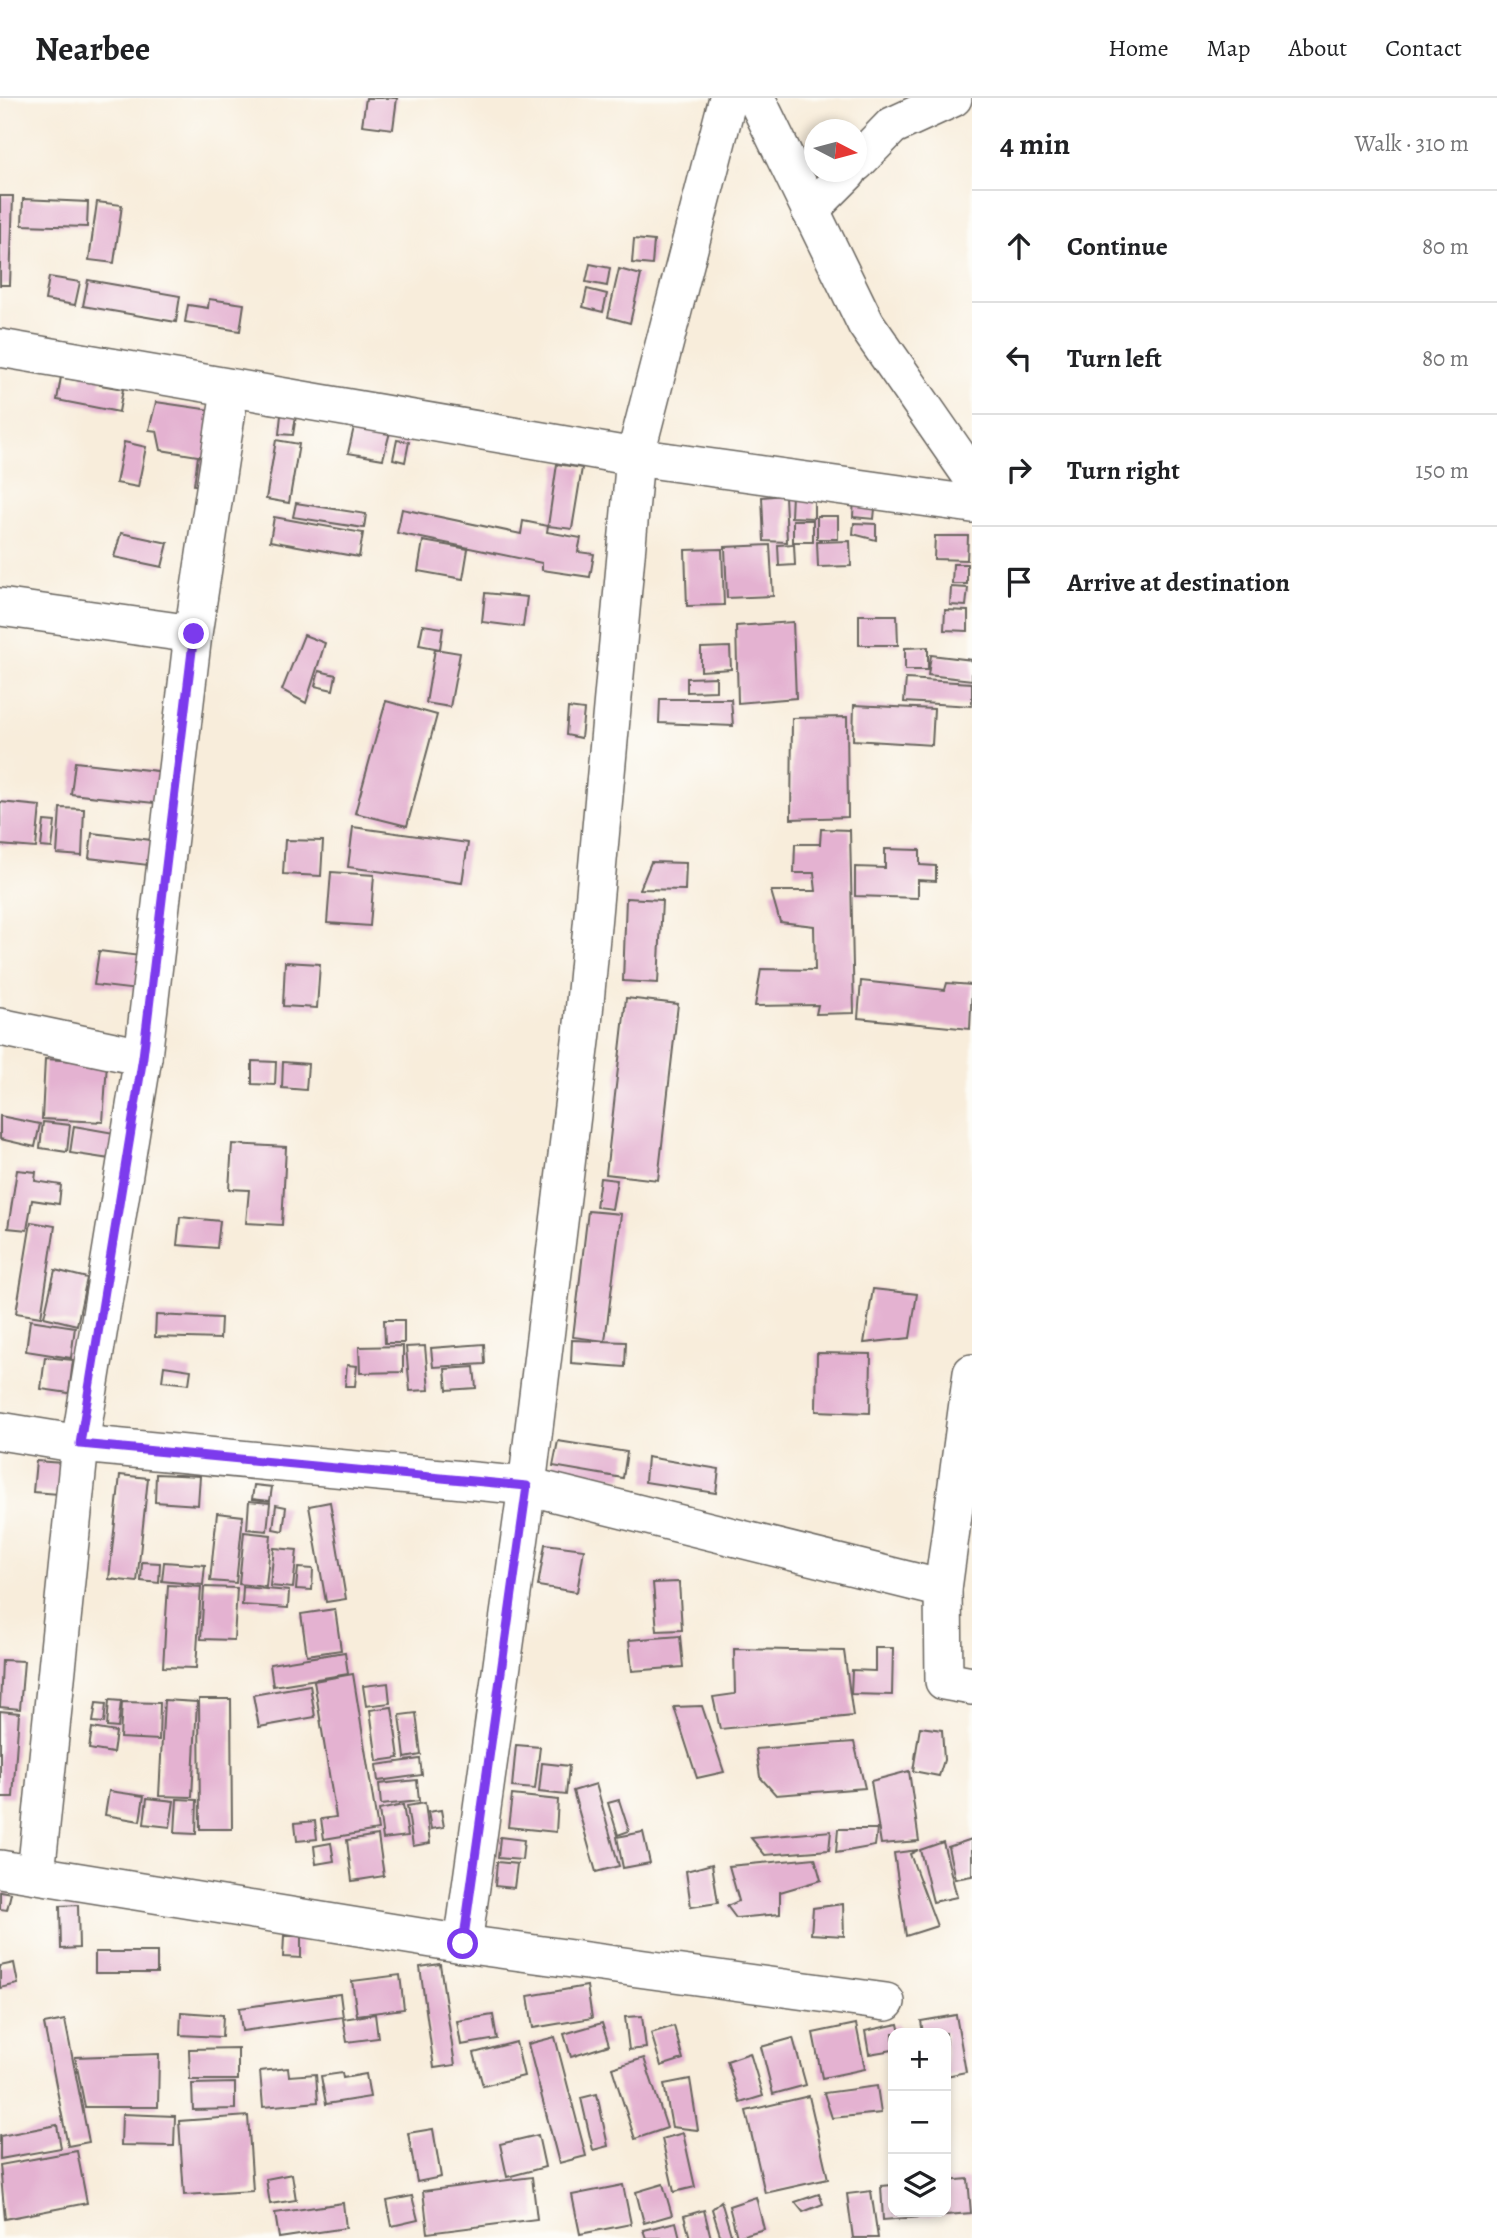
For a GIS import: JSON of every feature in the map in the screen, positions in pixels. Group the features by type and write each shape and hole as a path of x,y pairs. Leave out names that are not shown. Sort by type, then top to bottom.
{"street":[{"path":"463,1944 527,1486 583,1024 635,457 728,98"},
{"path":"756,98 866,324 972,477"},
{"path":"867,152 892,126 953,98"},
{"path":"810,210 838,182"},
{"path":"0,348 230,390 635,457 972,504"},
{"path":"36,1874 80,1444 143,1057 194,634 230,390"},
{"path":"0,607 194,634"},
{"path":"0,1027 143,1057"},
{"path":"972,1373 943,1589 944,1681 972,1686"},
{"path":"0,1432 80,1444 527,1486 943,1589"},
{"path":"0,1869 463,1944 886,2001"}],"building":[{"path":"366,98 397,98 393,129 362,125"},
{"path":"0,196 13,196 10,285 0,285"},
{"path":"23,199 88,202 87,227 22,225"},
{"path":"97,202 122,205 114,263 89,260"},
{"path":"634,239 654,241 652,265 632,263"},
{"path":"590,264 610,268 607,286 586,282"},
{"path":"619,269 641,275 630,323 608,317"},
{"path":"49,277 80,282 75,305 45,300"},
{"path":"88,280 180,296 176,322 83,306"},
{"path":"587,289 607,294 603,312 583,307"},
{"path":"209,299 244,304 240,331 185,322 188,305 208,308"},
{"path":"83,370 102,373 100,385 123,389 119,412 57,400 61,377 82,381"},
{"path":"156,402 218,411 211,456 161,450 157,431 149,430"},
{"path":"281,415 296,416 293,435 279,434"},
{"path":"354,427 390,432 383,459 348,453"},
{"path":"276,440 299,444 289,503 266,499"},
{"path":"397,440 409,442 405,462 393,459"},
{"path":"124,442 146,447 138,487 116,483"},
{"path":"198,456 217,459 212,488 194,485"},
{"path":"557,464 582,468 572,529 548,526"},
{"path":"792,494 814,494 814,518 791,517"},
{"path":"785,495 787,542 764,541 762,497"},
{"path":"854,496 876,498 874,519 853,517"},
{"path":"296,503 366,514 364,528 293,517"},
{"path":"402,509 521,534 523,521 548,526 547,532 581,538 578,552 594,554 590,577 542,570 542,563 397,533"},
{"path":"817,516 838,516 838,539 817,539"},
{"path":"274,517 363,533 359,557 270,541"},
{"path":"793,520 813,520 813,542 793,542"},
{"path":"854,523 876,524 876,540 853,534"},
{"path":"121,533 168,543 162,567 114,557"},
{"path":"935,536 968,536 967,560 934,559"},
{"path":"423,541 468,549 463,579 418,571"},
{"path":"850,541 851,566 818,567 817,542"},
{"path":"794,544 795,565 779,566 778,545"},
{"path":"770,545 773,596 727,598 725,547"},
{"path":"722,549 724,605 687,606 685,550"},
{"path":"953,564 967,564 967,584 952,584"},
{"path":"951,587 968,588 966,606 950,605"},
{"path":"485,593 527,597 523,627 482,622"},
{"path":"945,610 968,611 968,631 944,630"},
{"path":"859,615 897,615 898,645 859,645"},
{"path":"793,622 796,698 738,703 736,626"},
{"path":"423,625 443,628 440,649 419,645"},
{"path":"304,635 325,643 306,703 282,690"},
{"path":"730,647 731,669 701,671 701,648"},
{"path":"928,647 928,670 905,670 905,648"},
{"path":"435,649 460,653 450,707 426,703"},
{"path":"931,655 972,660 972,680 928,675"},
{"path":"319,671 336,675 333,690 315,686"},
{"path":"716,677 716,691 687,692 687,678"},
{"path":"906,679 972,683 972,706 904,702"},
{"path":"660,699 731,699 733,726 659,723"},
{"path":"386,701 437,715 407,826 355,813"},
{"path":"854,705 934,709 932,745 853,740"},
{"path":"568,708 584,710 581,738 566,735"},
{"path":"847,717 848,817 791,819 792,718"},
{"path":"75,762 166,772 163,804 71,794"},
{"path":"0,802 40,806 36,848 0,845"},
{"path":"60,808 84,809 82,856 57,854"},
{"path":"44,821 55,822 52,848 41,847"},
{"path":"353,827 468,843 462,883 348,867"},
{"path":"821,829 850,830 854,1013 816,1014 818,1005 755,1006 761,969 815,970 814,926 780,922 771,891 816,891 814,873 794,873 795,844 820,844"},
{"path":"92,833 151,840 148,865 89,858"},
{"path":"285,840 323,841 321,876 283,874"},
{"path":"885,849 920,850 920,865 936,866 936,881 918,880 918,898 855,896 855,867 885,868"},
{"path":"651,862 686,863 685,890 640,889"},
{"path":"331,872 374,875 370,926 327,923"},
{"path":"626,898 662,900 658,983 623,981"},
{"path":"99,951 141,956 137,990 94,985"},
{"path":"285,962 320,964 317,1008 283,1006"},
{"path":"861,981 945,990 947,983 972,985 970,1029 858,1018"},
{"path":"626,998 678,1004 658,1180 606,1174"},
{"path":"45,1059 107,1063 103,1122 42,1119"},
{"path":"252,1061 276,1062 275,1085 252,1084"},
{"path":"283,1062 308,1064 306,1090 282,1088"},
{"path":"0,1116 40,1124 35,1147 0,1139"},
{"path":"43,1122 70,1125 67,1152 40,1148"},
{"path":"74,1126 114,1133 110,1159 70,1153"},
{"path":"232,1144 286,1147 282,1225 246,1223 249,1190 229,1189"},
{"path":"17,1170 36,1172 35,1181 61,1185 59,1204 32,1200 27,1230 8,1228"},
{"path":"600,1178 617,1180 612,1209 596,1207"},
{"path":"588,1211 621,1214 605,1341 573,1337"},
{"path":"180,1217 220,1221 217,1248 177,1245"},
{"path":"31,1222 55,1226 41,1317 16,1313"},
{"path":"55,1270 87,1278 77,1325 44,1317"},
{"path":"873,1289 917,1294 910,1338 864,1343"},
{"path":"156,1315 221,1318 220,1339 155,1337"},
{"path":"30,1320 75,1327 71,1358 26,1351"},
{"path":"384,1320 404,1320 404,1343 385,1343"},
{"path":"572,1340 626,1342 625,1367 571,1363"},
{"path":"484,1344 485,1364 433,1367 431,1348"},
{"path":"403,1346 403,1372 360,1373 359,1347"},
{"path":"425,1346 429,1390 410,1391 406,1347"},
{"path":"817,1353 871,1354 870,1413 816,1411"},
{"path":"45,1357 73,1360 69,1393 41,1389"},
{"path":"347,1365 357,1366 355,1386 345,1386"},
{"path":"164,1366 191,1370 189,1384 162,1381"},
{"path":"474,1367 476,1388 447,1390 445,1369"},
{"path":"558,1441 627,1452 623,1478 553,1466"},
{"path":"647,1457 719,1469 716,1493 645,1482"},
{"path":"36,1461 62,1463 59,1494 33,1492"},
{"path":"156,1474 200,1476 198,1505 155,1502"},
{"path":"120,1475 148,1478 137,1582 109,1579"},
{"path":"254,1485 272,1487 270,1501 252,1499"},
{"path":"249,1501 270,1503 267,1531 247,1529"},
{"path":"330,1502 346,1599 326,1602 309,1506"},
{"path":"276,1505 286,1507 283,1531 273,1529"},
{"path":"217,1513 243,1516 236,1583 210,1581"},
{"path":"244,1532 271,1535 266,1587 239,1584"},
{"path":"545,1544 584,1549 577,1592 538,1586"},
{"path":"274,1548 297,1550 293,1588 270,1586"},
{"path":"142,1562 160,1563 159,1583 141,1581"},
{"path":"164,1562 205,1565 203,1585 162,1581"},
{"path":"298,1568 313,1569 312,1590 296,1589"},
{"path":"679,1582 682,1630 657,1631 653,1583"},
{"path":"168,1585 201,1587 196,1668 163,1667"},
{"path":"204,1587 237,1588 234,1640 201,1639"},
{"path":"243,1587 289,1591 288,1608 242,1605"},
{"path":"335,1609 341,1650 307,1655 301,1614"},
{"path":"680,1636 683,1667 632,1671 629,1640"},
{"path":"875,1648 893,1648 892,1695 851,1694 852,1670 875,1671"},
{"path":"734,1649 844,1651 853,1716 720,1729 713,1697 735,1694"},
{"path":"345,1652 348,1674 273,1686 270,1664"},
{"path":"2,1660 24,1661 20,1709 0,1707"},
{"path":"353,1674 378,1830 324,1839 321,1819 336,1817 314,1681"},
{"path":"388,1683 390,1703 366,1706 363,1686"},
{"path":"310,1685 315,1717 259,1727 253,1695"},
{"path":"199,1699 231,1699 232,1829 200,1829"},
{"path":"109,1700 121,1701 118,1728 107,1727"},
{"path":"164,1700 197,1702 192,1797 159,1796"},
{"path":"122,1702 160,1703 159,1740 120,1738"},
{"path":"96,1703 106,1704 104,1723 93,1722"},
{"path":"702,1706 724,1772 697,1778 674,1707"},
{"path":"392,1707 399,1758 377,1761 370,1710"},
{"path":"0,1711 19,1713 13,1797 0,1797"},
{"path":"416,1713 421,1755 405,1758 400,1715"},
{"path":"920,1727 942,1730 944,1760 939,1776 913,1771"},
{"path":"92,1728 116,1732 113,1753 89,1749"},
{"path":"854,1742 865,1788 776,1795 760,1777 756,1749"},
{"path":"516,1745 540,1747 535,1789 512,1787"},
{"path":"420,1759 422,1775 378,1781 376,1765"},
{"path":"542,1763 569,1766 566,1795 539,1792"},
{"path":"909,1771 919,1841 881,1844 871,1781"},
{"path":"417,1780 419,1801 381,1805 379,1784"},
{"path":"596,1784 619,1866 596,1872 573,1791"},
{"path":"109,1791 144,1796 140,1821 105,1815"},
{"path":"512,1795 558,1800 556,1832 508,1827"},
{"path":"147,1798 174,1801 170,1827 144,1824"},
{"path":"177,1799 197,1800 196,1834 175,1833"},
{"path":"619,1800 629,1831 618,1835 608,1803"},
{"path":"425,1803 430,1843 413,1846 407,1806"},
{"path":"403,1805 408,1836 383,1839 379,1810"},
{"path":"441,1810 444,1827 431,1829 428,1812"},
{"path":"315,1821 317,1839 297,1841 295,1823"},
{"path":"838,1829 877,1829 875,1846 836,1853"},
{"path":"831,1831 829,1850 765,1855 751,1838"},
{"path":"643,1832 650,1863 623,1868 617,1837"},
{"path":"378,1835 384,1876 352,1881 347,1840"},
{"path":"500,1837 524,1840 522,1860 498,1858"},
{"path":"972,1839 972,1876 955,1879 948,1847"},
{"path":"943,1842 957,1897 933,1902 920,1850"},
{"path":"331,1843 334,1861 316,1864 314,1846"},
{"path":"918,1850 910,1854 937,1926 906,1936 894,1853"},
{"path":"815,1858 821,1880 780,1892 780,1914 736,1918 727,1906 739,1901 729,1866"},
{"path":"497,1862 517,1864 514,1888 495,1886"},
{"path":"712,1864 718,1903 691,1907 686,1871"},
{"path":"0,1891 11,1893 7,1910 0,1909"},
{"path":"843,1904 844,1936 811,1934 813,1908"},
{"path":"78,1905 79,1948 61,1949 60,1906"},
{"path":"284,1936 301,1936 301,1958 283,1957"},
{"path":"95,1952 157,1952 157,1973 95,1973"},
{"path":"14,1963 18,1984 0,1988 0,1966"},
{"path":"440,1964 455,2065 434,2068 420,1967"},
{"path":"400,1975 404,2009 357,2015 352,1981"},
{"path":"587,1986 592,2018 533,2028 528,1996"},
{"path":"340,1994 343,2017 242,2031 239,2008"},
{"path":"181,2012 223,2015 222,2037 180,2035"},
{"path":"375,2014 378,2038 347,2042 343,2019"},
{"path":"493,2015 497,2039 461,2045 457,2021"},
{"path":"956,2015 966,2072 951,2075 951,2028 922,2028 921,2021"},
{"path":"642,2016 646,2048 629,2050 625,2017"},
{"path":"65,2020 89,2142 68,2146 44,2024"},
{"path":"602,2023 609,2045 571,2057 564,2034"},
{"path":"856,2024 865,2069 822,2078 813,2033"},
{"path":"898,2024 899,2028 888,2028 888,2051 869,2054 865,2031"},
{"path":"674,2026 683,2059 661,2066 651,2033"},
{"path":"555,2037 586,2156 559,2163 528,2044"},
{"path":"793,2038 806,2085 773,2094 761,2047"},
{"path":"516,2042 524,2076 483,2086 474,2053"},
{"path":"238,2048 238,2080 190,2080 189,2049"},
{"path":"750,2053 763,2096 740,2103 727,2061"},
{"path":"159,2054 158,2107 85,2107 75,2057"},
{"path":"644,2058 667,2128 635,2139 612,2068"},
{"path":"288,2068 289,2076 316,2074 318,2102 263,2107 260,2071"},
{"path":"342,2073 343,2078 366,2074 370,2097 326,2104 321,2076"},
{"path":"690,2079 698,2130 672,2127 664,2084"},
{"path":"235,2083 235,2109 193,2110 192,2084"},
{"path":"877,2086 881,2113 832,2118 824,2093"},
{"path":"597,2094 608,2146 593,2150 581,2098"},
{"path":"809,2096 828,2179 765,2193 746,2111"},
{"path":"122,2114 175,2116 174,2146 121,2145"},
{"path":"248,2116 253,2191 184,2195 179,2121"},
{"path":"57,2125 61,2148 0,2159 0,2136"},
{"path":"433,2129 441,2177 417,2182 408,2133"},
{"path":"683,2133 695,2187 674,2192 662,2139"},
{"path":"538,2135 545,2167 507,2177 500,2144"},
{"path":"77,2151 87,2203 5,2219 0,2165"},
{"path":"292,2174 296,2200 270,2204 266,2179"},
{"path":"532,2177 537,2219 428,2233 423,2191"},
{"path":"968,2179 971,2213 951,2215 951,2181"},
{"path":"663,2184 672,2215 644,2223 636,2192"},
{"path":"623,2185 631,2224 580,2234 572,2195"},
{"path":"888,2185 888,2217 921,2217 883,2220 881,2186"},
{"path":"871,2191 878,2238 853,2238 847,2194"},
{"path":"819,2194 823,2204 803,2212 795,2202"},
{"path":"412,2196 418,2220 392,2226 387,2201"},
{"path":"756,2197 764,2229 737,2237 729,2206"},
{"path":"721,2201 732,2238 721,2238 712,2209"},
{"path":"343,2203 346,2228 279,2238 275,2213"},
{"path":"704,2210 711,2238 690,2238 684,2216"},
{"path":"676,2222 680,2238 646,2238 643,2230"}],"route":[{"path":"194,634 143,1057 80,1444 527,1486 463,1944"}]}
